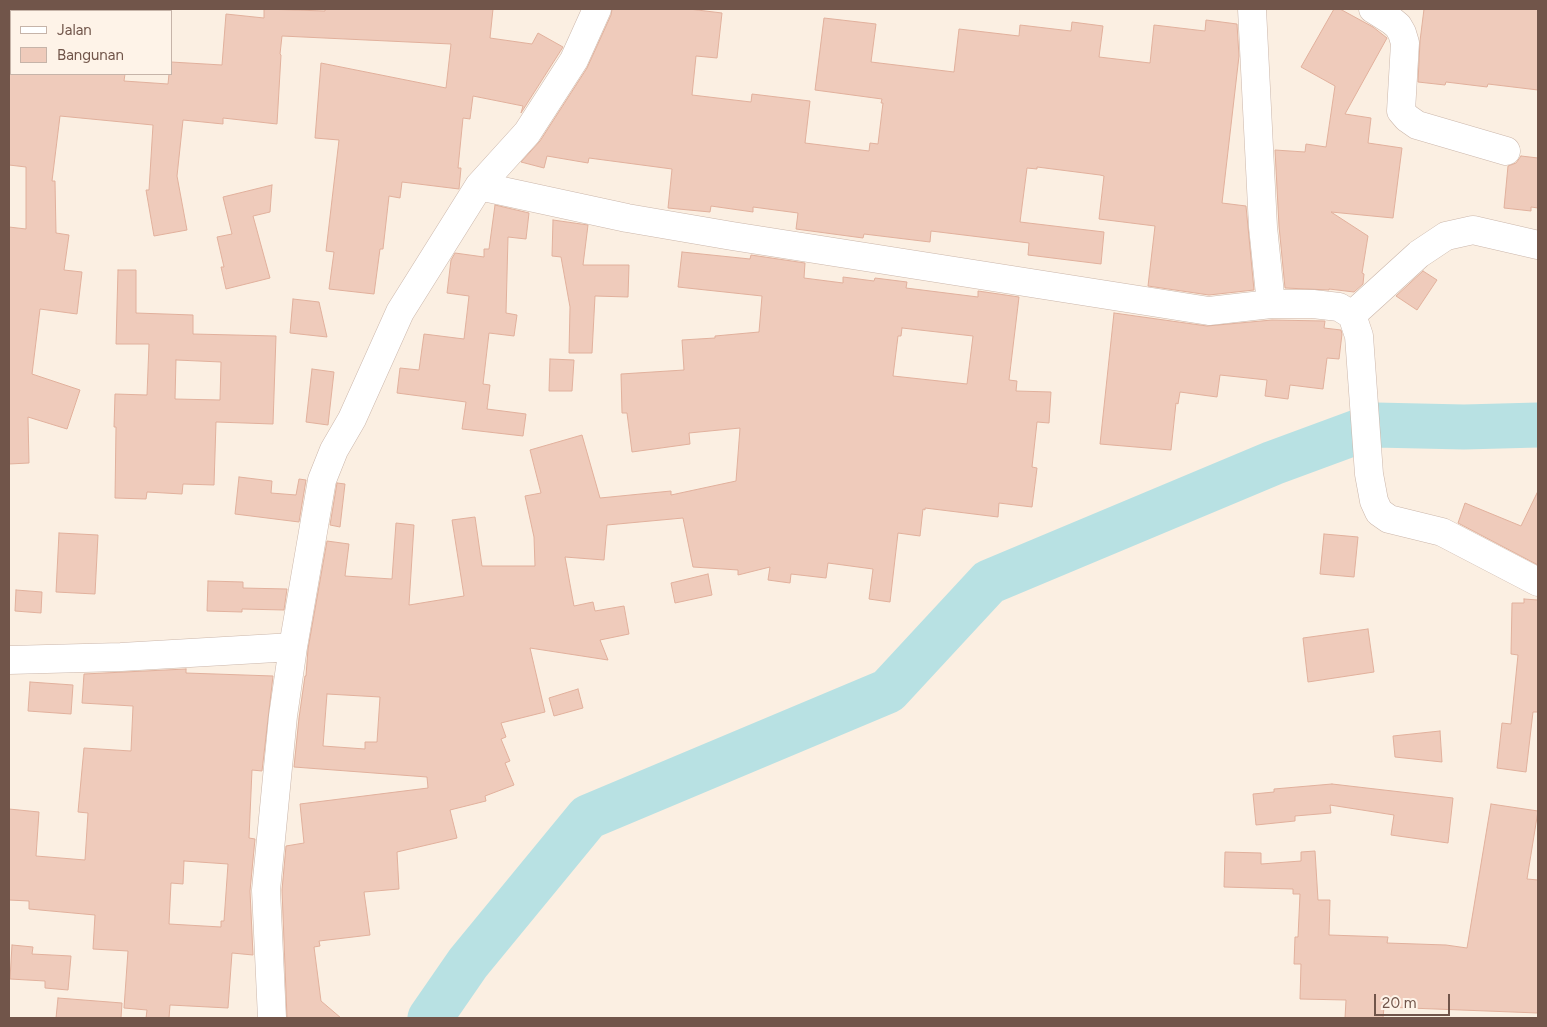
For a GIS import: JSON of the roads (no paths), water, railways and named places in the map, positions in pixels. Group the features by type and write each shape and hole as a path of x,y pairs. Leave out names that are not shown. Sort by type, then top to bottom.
{"street":[{"path":"272,1018 266,890 283,716 322,480 334,450 352,419 400,312 479,186 527,133 574,60 597,9"},
{"path":"1252,9 1263,228 1271,304"},
{"path":"1373,9 1398,26 1405,42 1401,111 1407,118 1416,125 1506,151"},
{"path":"479,186 627,218 1209,312 1271,304 1313,304 1339,307 1352,315 1359,336 1369,474 1374,501 1380,512 1389,519 1442,532 1538,582"},
{"path":"1352,315 1419,254 1446,236 1473,230 1538,245"},
{"path":"9,660 121,657 293,647"}],"waterway":[{"path":"430,1018 468,963 588,817 888,691 989,582 1273,463 1376,425 1464,427 1538,425"}]}
